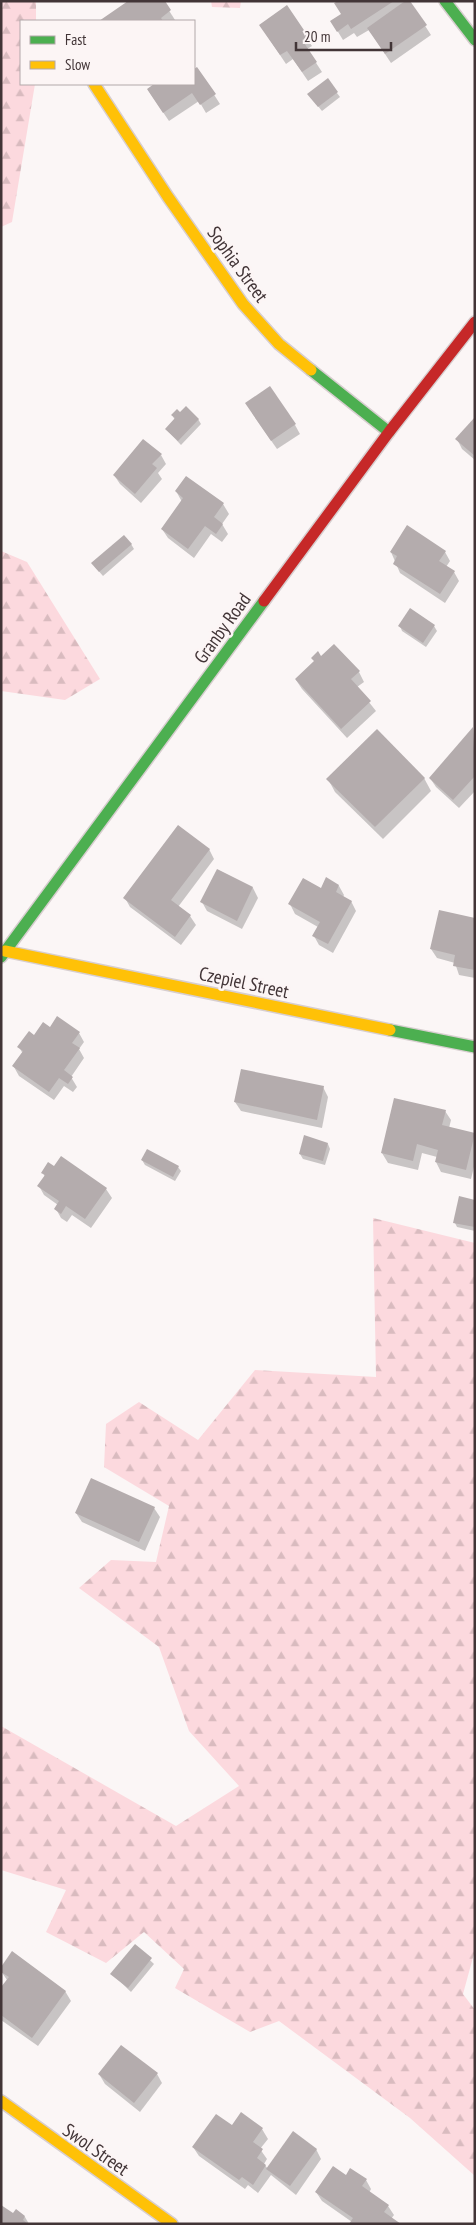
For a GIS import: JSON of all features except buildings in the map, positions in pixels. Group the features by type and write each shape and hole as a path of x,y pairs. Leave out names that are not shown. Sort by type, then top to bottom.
{"street":[{"path":"445,1 475,40"},
{"name":"Sophia Street","path":"95,85 168,197 243,304 279,344 389,432"},
{"name":"Granby Road","path":"3,954 389,432 475,322"},
{"name":"Czepiel Street","path":"3,954 475,1047"},
{"name":"Swol Street","path":"1,2102 172,2224"}],"green space":[{"path":"1,1 36,1 36,20 20,20 20,85 35,85 12,222 1,227"},
{"path":"211,1 241,1 240,8 212,7"},
{"path":"1,551 27,562 100,679 65,700 1,691"},
{"path":"373,1218 475,1243 475,1950 463,1994 475,2010 475,2176 410,2118 279,2021 250,2032 175,1988 184,1969 144,1932 106,1963 46,1932 66,1890 1,1870 1,1726 176,1826 239,1786 189,1731 159,1647 79,1588 111,1560 156,1562 169,1506 104,1467 106,1424 139,1402 198,1440 255,1370 376,1377"}],"traffic: fast":[{"path":"445,1 475,40"},
{"path":"311,370 389,432"},
{"path":"1,957 264,601"},
{"path":"390,1030 475,1047"}],"traffic: slow":[{"path":"95,85 168,197 243,304 279,344 311,370"},
{"path":"5,951 390,1030"},
{"path":"1,2101 172,2224"}],"traffic: jam":[{"path":"264,601 389,432 475,322"}]}
